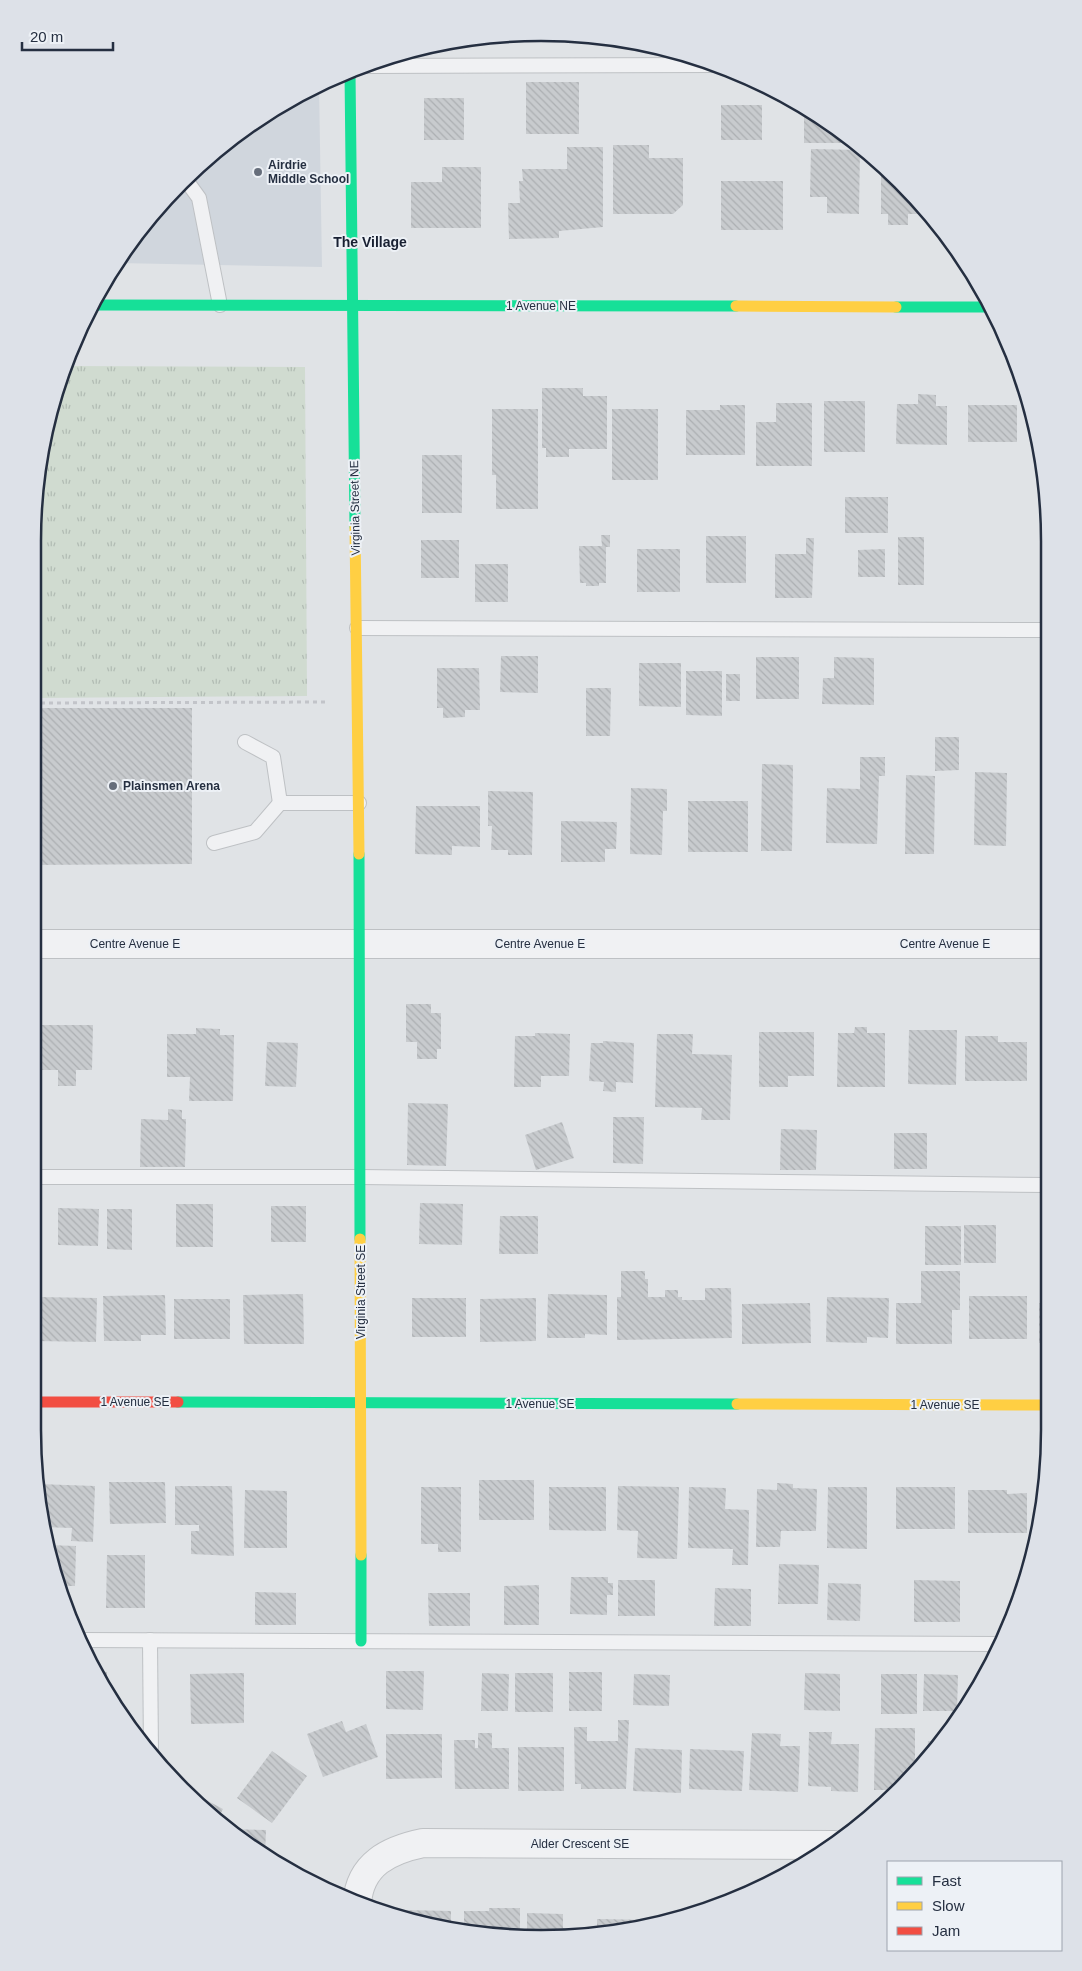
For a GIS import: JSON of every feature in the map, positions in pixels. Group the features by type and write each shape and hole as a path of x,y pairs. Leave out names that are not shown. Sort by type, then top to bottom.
{"street":[{"name":"Virginia Street NE","path":"350,79 360,944"},
{"name":"1 Avenue NE","path":"101,305 982,307"},
{"name":"Centre Avenue E","path":"41,944 1041,944"},
{"name":"Virginia Street SE","path":"360,944 361,1641"},
{"name":"1 Avenue SE","path":"41,1402 1041,1405"},
{"name":"Alder Crescent SE","path":"359,1895 364,1876 379,1860 399,1848 423,1843 822,1844"}],"lane":[{"path":"387,66 693,65"},
{"path":"190,186 199,198 220,305"},
{"path":"356,628 1041,630"},
{"path":"245,742 273,758 280,803"},
{"path":"214,843 255,832 280,803 359,803"},
{"path":"41,1177 360,1177 1041,1185"},
{"path":"88,1640 992,1644"},
{"path":"150,1640 151,1742"}],"path":[{"path":"41,703 358,702"}],"shaded area":[{"name":"Airdrie Middle School","path":"319,93 322,267 125,263 165,211 211,165 263,125"}],"green space":[{"path":"73,366 305,367 307,696 41,698 42,508 51,444 58,412"}],"building":[{"path":"526,82 579,82 579,134 526,134"},
{"path":"424,98 464,98 464,140 424,140"},
{"path":"721,105 762,105 762,140 721,140"},
{"path":"804,116 842,143 804,143"},
{"path":"613,145 649,145 649,158 683,158 683,205 673,214 613,214"},
{"path":"567,147 603,147 603,227 559,231 559,238 509,239 508,203 520,203 519,181 523,181 522,169 567,169"},
{"path":"811,149 851,150 860,156 859,214 827,213 827,197 810,197"},
{"path":"442,167 481,167 481,228 411,228 411,182 442,182"},
{"path":"881,175 918,214 908,214 908,225 888,225 888,214 881,214"},
{"path":"721,181 783,181 783,230 721,230"},
{"path":"542,388 583,388 583,396 607,396 607,449 569,449 569,457 546,457 546,448 542,448"},
{"path":"918,394 936,395 936,406 947,406 947,445 896,444 897,404 918,404"},
{"path":"824,401 865,401 865,452 824,452"},
{"path":"776,403 812,403 812,466 756,466 756,422 776,422"},
{"path":"720,405 745,405 745,455 686,455 686,410 720,410"},
{"path":"968,405 1017,405 1017,442 968,442"},
{"path":"492,409 538,409 538,509 496,509 496,475 492,475"},
{"path":"612,409 658,409 658,480 612,480"},
{"path":"422,455 462,455 462,513 422,513"},
{"path":"845,497 888,497 888,533 845,533"},
{"path":"601,535 610,535 610,547 606,547 606,583 599,583 599,586 586,586 586,583 580,583 579,546 602,546"},
{"path":"706,536 746,536 746,583 706,583"},
{"path":"898,537 924,537 924,585 898,585"},
{"path":"806,538 814,538 812,598 775,598 775,554 806,554"},
{"path":"421,540 459,540 459,578 421,578"},
{"path":"637,549 680,549 680,592 637,592"},
{"path":"885,549 885,577 858,577 858,550"},
{"path":"475,564 508,564 508,602 475,602"},
{"path":"501,656 538,656 538,693 500,692"},
{"path":"756,657 799,657 799,699 756,699"},
{"path":"834,657 874,658 874,705 822,704 823,678 834,678"},
{"path":"639,663 681,663 681,707 639,706"},
{"path":"437,668 479,668 480,710 465,710 465,717 443,718 443,708 437,708"},
{"path":"686,671 722,671 722,716 686,715"},
{"path":"726,674 740,674 740,701 726,701"},
{"path":"586,688 611,688 610,736 586,736"},
{"name":"Plainsmen Arena","path":"41,708 192,708 192,864 41,865"},
{"path":"935,737 959,737 959,770 935,771"},
{"path":"860,757 885,757 885,776 879,776 877,844 826,843 827,788 860,789"},
{"path":"762,764 793,765 792,851 761,851"},
{"path":"975,772 1007,773 1006,846 974,845"},
{"path":"906,775 935,776 934,854 905,854"},
{"path":"631,788 667,789 667,811 663,811 662,855 630,854"},
{"path":"488,791 533,792 532,855 508,855 508,850 491,850 492,826 488,826"},
{"path":"688,801 748,801 748,852 688,852"},
{"path":"416,806 480,806 480,847 452,846 452,855 415,854"},
{"path":"561,821 617,822 616,849 605,849 605,862 561,862"},
{"path":"406,1004 431,1004 431,1013 441,1013 441,1049 437,1049 437,1059 417,1059 417,1042 406,1042"},
{"path":"42,1025 93,1025 92,1070 76,1070 76,1086 58,1086 58,1070 41,1070"},
{"path":"855,1027 867,1027 867,1033 885,1033 885,1087 837,1087 838,1033 854,1033"},
{"path":"196,1028 220,1029 220,1035 234,1035 233,1101 189,1101 190,1077 167,1077 167,1034 196,1034"},
{"path":"909,1030 957,1030 956,1085 908,1084"},
{"path":"759,1032 814,1032 814,1076 788,1076 788,1087 759,1087"},
{"path":"535,1033 570,1034 569,1076 541,1076 541,1087 514,1087 515,1036 535,1036"},
{"path":"657,1034 693,1034 692,1054 732,1055 730,1120 701,1120 702,1108 655,1107"},
{"path":"965,1036 998,1036 998,1042 1027,1042 1027,1081 965,1081"},
{"path":"603,1041 634,1043 633,1083 616,1082 616,1092 603,1091 604,1082 589,1081 591,1043 603,1043"},
{"path":"267,1042 298,1043 296,1087 265,1086"},
{"path":"408,1103 448,1104 446,1166 407,1165"},
{"path":"168,1109 182,1110 182,1119 186,1119 185,1167 140,1167 141,1119 168,1120"},
{"path":"613,1117 644,1117 643,1164 613,1163"},
{"path":"562,1122 574,1158 536,1170 525,1135"},
{"path":"781,1129 817,1130 816,1170 780,1170"},
{"path":"894,1133 927,1133 927,1169 894,1169"},
{"path":"420,1203 463,1204 462,1245 419,1244"},
{"path":"176,1204 213,1204 213,1247 176,1247"},
{"path":"271,1206 306,1206 306,1242 271,1242"},
{"path":"58,1208 99,1209 98,1246 58,1245"},
{"path":"107,1209 132,1209 132,1250 107,1249"},
{"path":"500,1216 538,1216 538,1254 499,1254"},
{"path":"964,1225 996,1225 996,1263 964,1263"},
{"path":"925,1226 961,1226 961,1265 925,1265"},
{"path":"621,1271 645,1271 645,1279 648,1279 648,1297 665,1297 665,1290 678,1290 678,1297 682,1297 682,1300 705,1300 705,1288 731,1288 732,1338 617,1340 617,1297 621,1297"},
{"path":"921,1271 960,1271 960,1310 952,1310 952,1344 896,1344 896,1303 921,1303"},
{"path":"303,1294 304,1344 244,1344 243,1295"},
{"path":"548,1294 607,1295 607,1335 585,1334 585,1338 547,1338"},
{"path":"165,1295 166,1335 141,1335 141,1341 104,1341 103,1296"},
{"path":"969,1296 1027,1296 1027,1339 969,1339"},
{"path":"41,1297 97,1298 96,1342 41,1341"},
{"path":"827,1297 889,1298 888,1338 867,1337 867,1343 826,1342"},
{"path":"412,1298 466,1298 466,1337 412,1337"},
{"path":"536,1298 536,1341 480,1342 480,1299"},
{"path":"174,1299 230,1299 230,1339 174,1339"},
{"path":"810,1303 811,1343 742,1344 742,1304"},
{"path":"1039,1303 1041,1303 1041,1343 1039,1343"},
{"path":"479,1480 534,1480 534,1520 479,1520"},
{"path":"109,1482 165,1482 166,1523 110,1524"},
{"path":"777,1483 793,1484 793,1488 817,1489 816,1531 781,1531 780,1547 756,1547 757,1489 777,1490"},
{"path":"45,1484 95,1486 93,1542 71,1541 72,1528 51,1527"},
{"path":"175,1486 232,1486 234,1556 191,1554 191,1531 199,1531 199,1525 175,1525"},
{"path":"618,1486 679,1487 677,1559 637,1558 638,1531 617,1530"},
{"path":"421,1487 461,1487 461,1552 438,1552 438,1544 421,1544"},
{"path":"549,1487 606,1487 606,1531 549,1530"},
{"path":"689,1487 726,1488 725,1509 749,1510 748,1565 732,1565 733,1549 688,1548"},
{"path":"828,1487 867,1487 867,1549 827,1548"},
{"path":"896,1487 955,1487 955,1529 896,1529"},
{"path":"245,1490 287,1491 287,1548 244,1548"},
{"path":"968,1490 1007,1490 1007,1494 1027,1493 1027,1533 968,1533"},
{"path":"55,1545 76,1546 75,1586 66,1586"},
{"path":"107,1555 145,1555 145,1608 106,1608"},
{"path":"779,1564 819,1565 818,1604 778,1604"},
{"path":"571,1577 608,1577 608,1583 613,1583 613,1595 607,1595 607,1615 570,1614"},
{"path":"618,1580 655,1580 655,1616 618,1616"},
{"path":"914,1580 960,1581 960,1622 914,1622"},
{"path":"828,1583 861,1584 860,1621 827,1620"},
{"path":"539,1585 539,1625 504,1625 504,1586"},
{"path":"715,1588 751,1589 751,1626 714,1626"},
{"path":"255,1592 296,1593 296,1625 255,1625"},
{"path":"428,1593 470,1593 470,1626 429,1626"},
{"path":"386,1671 424,1671 423,1710 386,1709"},
{"path":"569,1672 602,1672 602,1711 569,1711"},
{"path":"244,1673 244,1723 191,1724 190,1674"},
{"path":"482,1673 509,1674 508,1711 481,1711"},
{"path":"515,1673 553,1673 553,1712 515,1712"},
{"path":"805,1673 840,1674 840,1711 804,1710"},
{"path":"634,1674 670,1675 669,1706 633,1705"},
{"path":"881,1674 917,1674 917,1714 881,1714"},
{"path":"924,1674 958,1675 957,1708 955,1711 923,1711"},
{"path":"618,1720 629,1720 626,1789 581,1789 581,1784 575,1784 574,1727 587,1727 587,1741 618,1741"},
{"path":"342,1721 346,1732 366,1724 378,1757 323,1777 307,1734"},
{"path":"875,1728 915,1728 915,1762 887,1790 874,1790"},
{"path":"809,1732 832,1732 831,1744 859,1744 858,1792 831,1791 831,1787 808,1786"},
{"path":"478,1733 492,1733 492,1748 509,1748 509,1789 455,1789 454,1740 475,1740 475,1748 478,1748"},
{"path":"752,1733 781,1734 780,1746 800,1746 798,1792 749,1790"},
{"path":"386,1734 442,1734 442,1778 386,1779"},
{"path":"518,1747 564,1747 564,1791 518,1791"},
{"path":"635,1748 682,1750 681,1793 633,1791"},
{"path":"690,1749 744,1751 742,1791 689,1789"},
{"path":"272,1751 307,1776 272,1823 237,1798"},
{"path":"204,1799 223,1809 221,1814"},
{"path":"241,1829 266,1830 265,1847"},
{"path":"489,1908 520,1908 520,1929 464,1923 464,1911 489,1911"},
{"path":"403,1910 451,1911 451,1921 412,1913"},
{"path":"527,1913 563,1914 563,1928 581,1928 541,1930 527,1930"},
{"path":"597,1919 639,1920 606,1925 597,1926"}],"traffic: fast":[{"path":"350,79 355,527"},
{"path":"101,305 736,306"},
{"path":"896,307 982,307"},
{"path":"359,854 360,1239"},
{"path":"178,1402 737,1404"},
{"path":"361,1555 361,1641"}],"traffic: slow":[{"path":"736,306 896,307"},
{"path":"355,527 359,854"},
{"path":"360,1239 361,1555"},
{"path":"737,1404 1041,1405"}],"traffic: jam":[{"path":"41,1402 178,1402"}],"place":[{"name":"Airdrie Middle School","path":"258,172"},
{"name":"Plainsmen Arena","path":"113,786"}],"district":[{"name":"The Village","path":"370,242"}]}
